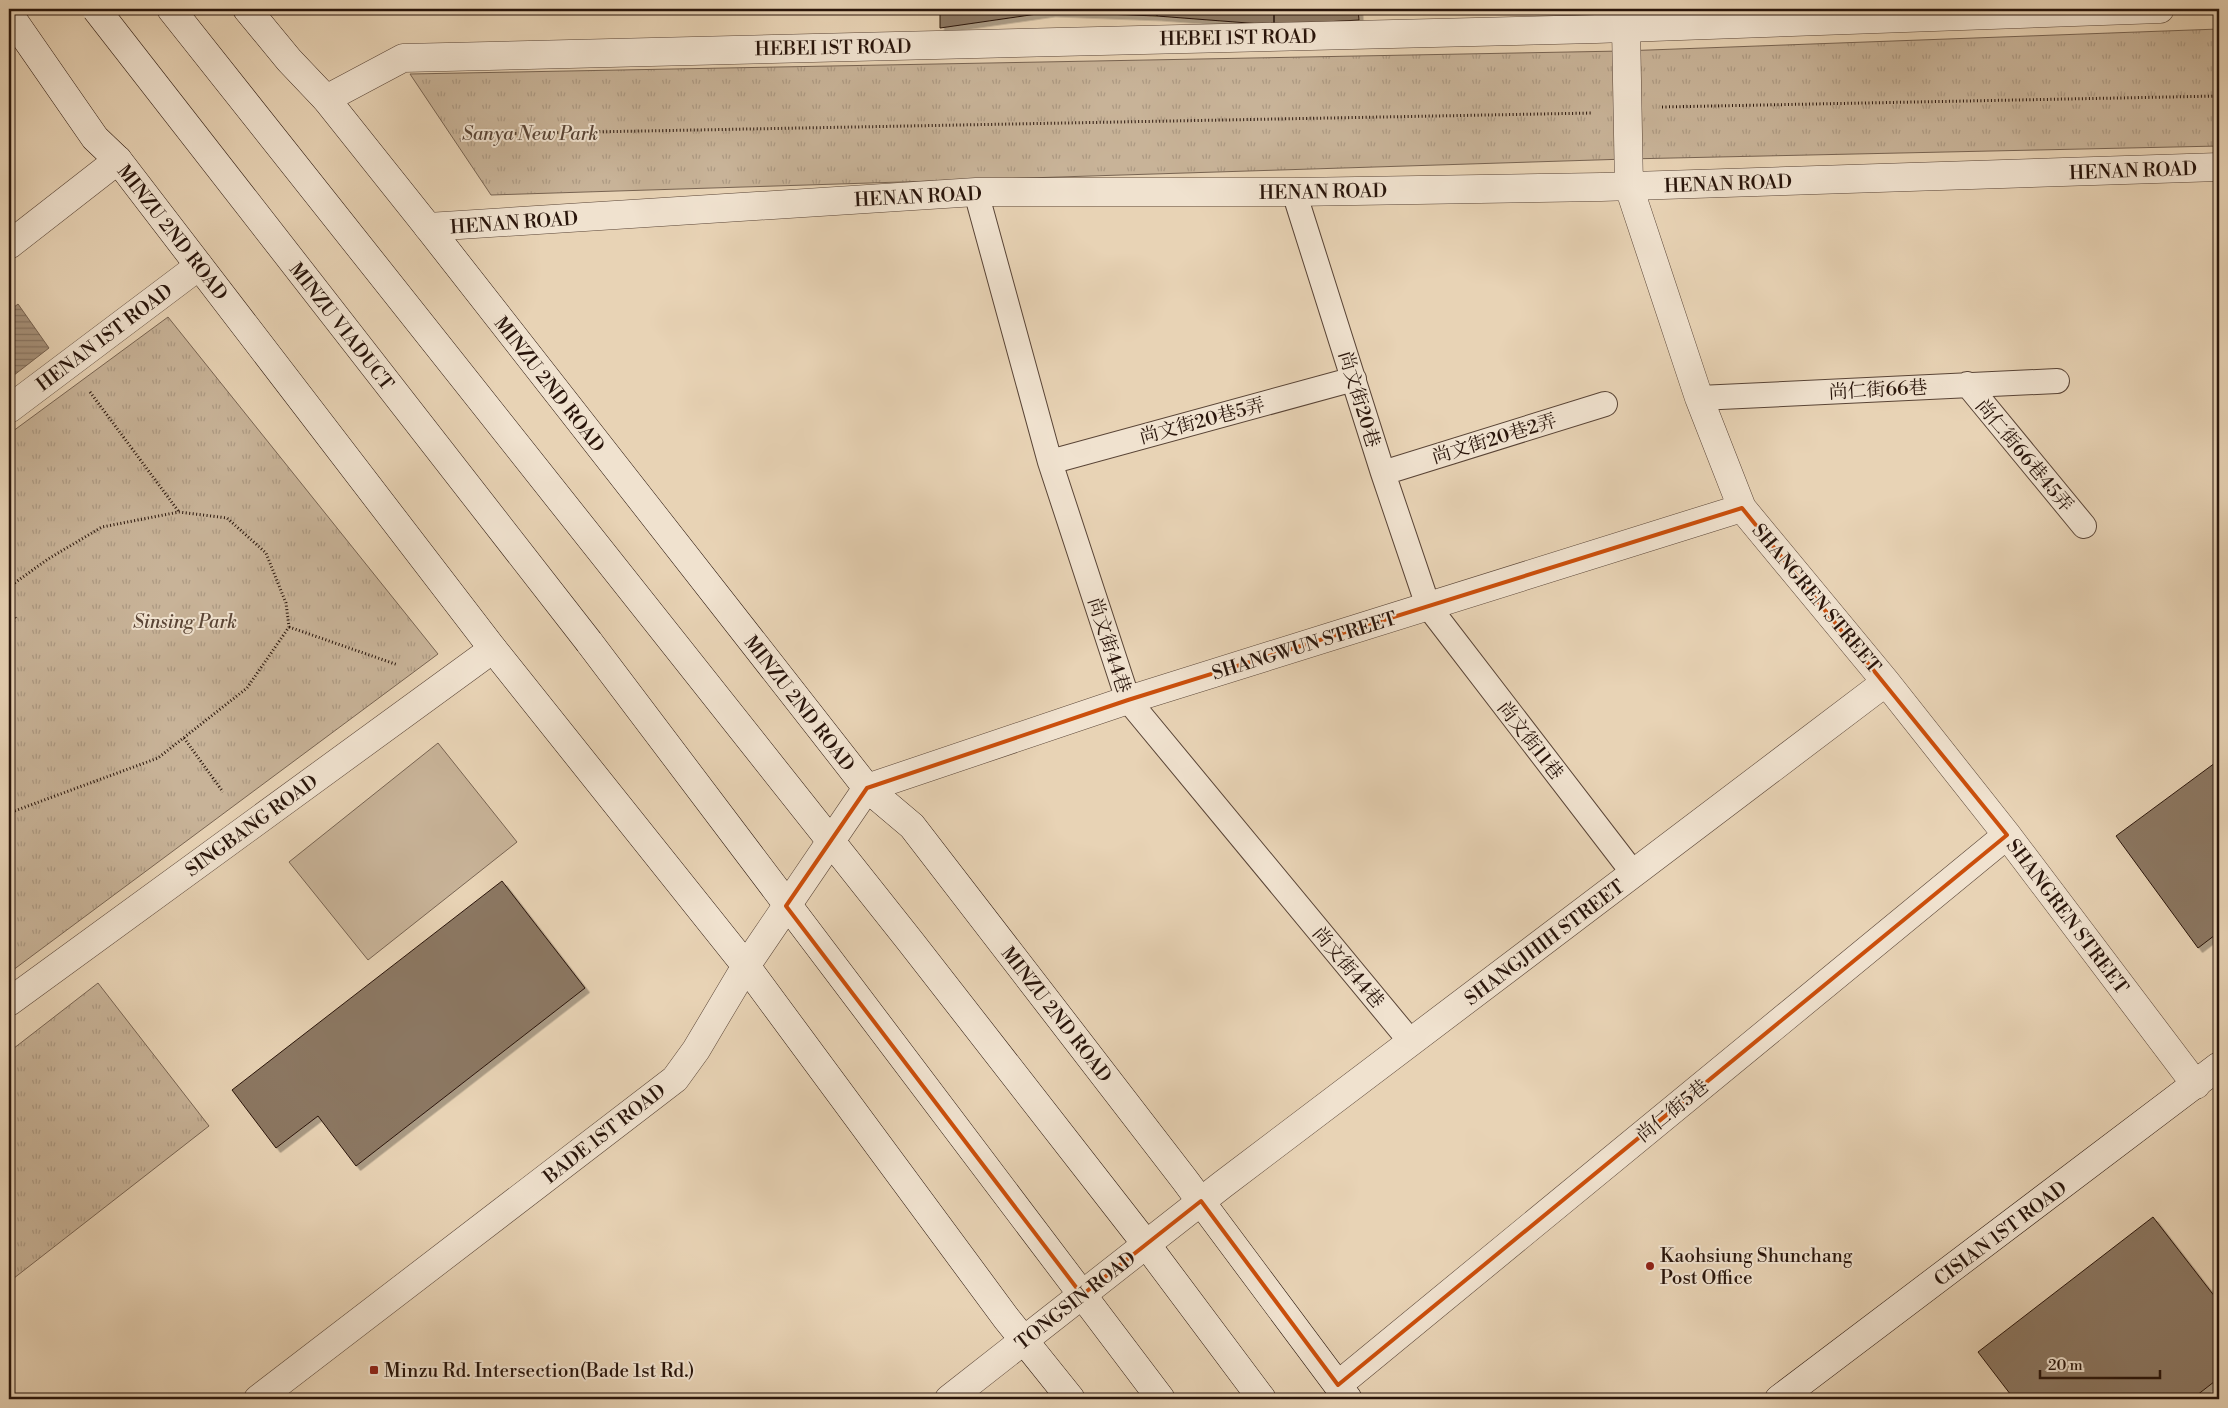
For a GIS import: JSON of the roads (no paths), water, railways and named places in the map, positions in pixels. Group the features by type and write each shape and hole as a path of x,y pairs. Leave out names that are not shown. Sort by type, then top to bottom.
{"street":[{"name":"MINZU VIADUCT","path":"96,9 589,642 786,906"},
{"path":"171,9 910,941 1146,1244 1262,1399"},
{"name":"MINZU 2ND ROAD","path":"247,9 289,60 326,99 428,227 867,788 912,826 1201,1201 1343,1392"},
{"name":"HEBEI 1ST ROAD","path":"326,99 403,58 1626,28 2160,9"},
{"name":"MINZU 2ND ROAD","path":"9,14 95,138 118,160 493,649 746,966 1023,1340 1071,1399"},
{"name":"SHANGREN STREET","path":"1626,28 1629,186 1699,398 1742,508 1886,682 2007,834 2196,1085"},
{"path":"9,245 118,160"},
{"name":"HENAN ROAD","path":"428,227 976,192 1294,192 1629,186 2219,167"},
{"name":"HENAN 1ST ROAD","path":"9,409 199,266"},
{"name":"SHANGWUN STREET","path":"867,788 1128,700 1742,508"},
{"name":"SINGBANG ROAD","path":"9,1002 493,649"},
{"name":"SHANGJHIH STREET","path":"1201,1201 1886,682"},
{"name":"BADE 1ST ROAD","path":"258,1399 675,1078 696,1050 746,966 867,788"},
{"name":"尚仁街5巷","path":"1343,1392 2007,834"},
{"path":"786,906 1162,1399"},
{"name":"CISIAN 1ST ROAD","path":"1779,1399 2219,1066"},
{"name":"TONGSIN ROAD","path":"949,1399 1201,1201"}],"lane":[{"name":"尚文街44巷","path":"976,192 1050,462 1128,700 1411,1042"},
{"name":"尚文街20巷","path":"1294,192 1383,473 1428,606"},
{"name":"尚文街20巷5弄","path":"1050,462 1354,379"},
{"name":"尚仁街66巷","path":"1699,398 2057,381"},
{"name":"尚仁街66巷45弄","path":"1967,384 2084,526"},
{"name":"尚文街20巷2弄","path":"1383,473 1605,404"},
{"name":"尚文街11巷","path":"1428,606 1634,874"}],"place":[{"name":"Kaohsiung Shunchang Post Office","path":"1650,1266"},
{"name":"Minzu Rd. Intersection(Bade 1st Rd.)","path":"374,1370"}],"park label":[{"name":"Sanya New Park","path":"530,133"},
{"name":"Sinsing Park","path":"185,621"}]}
